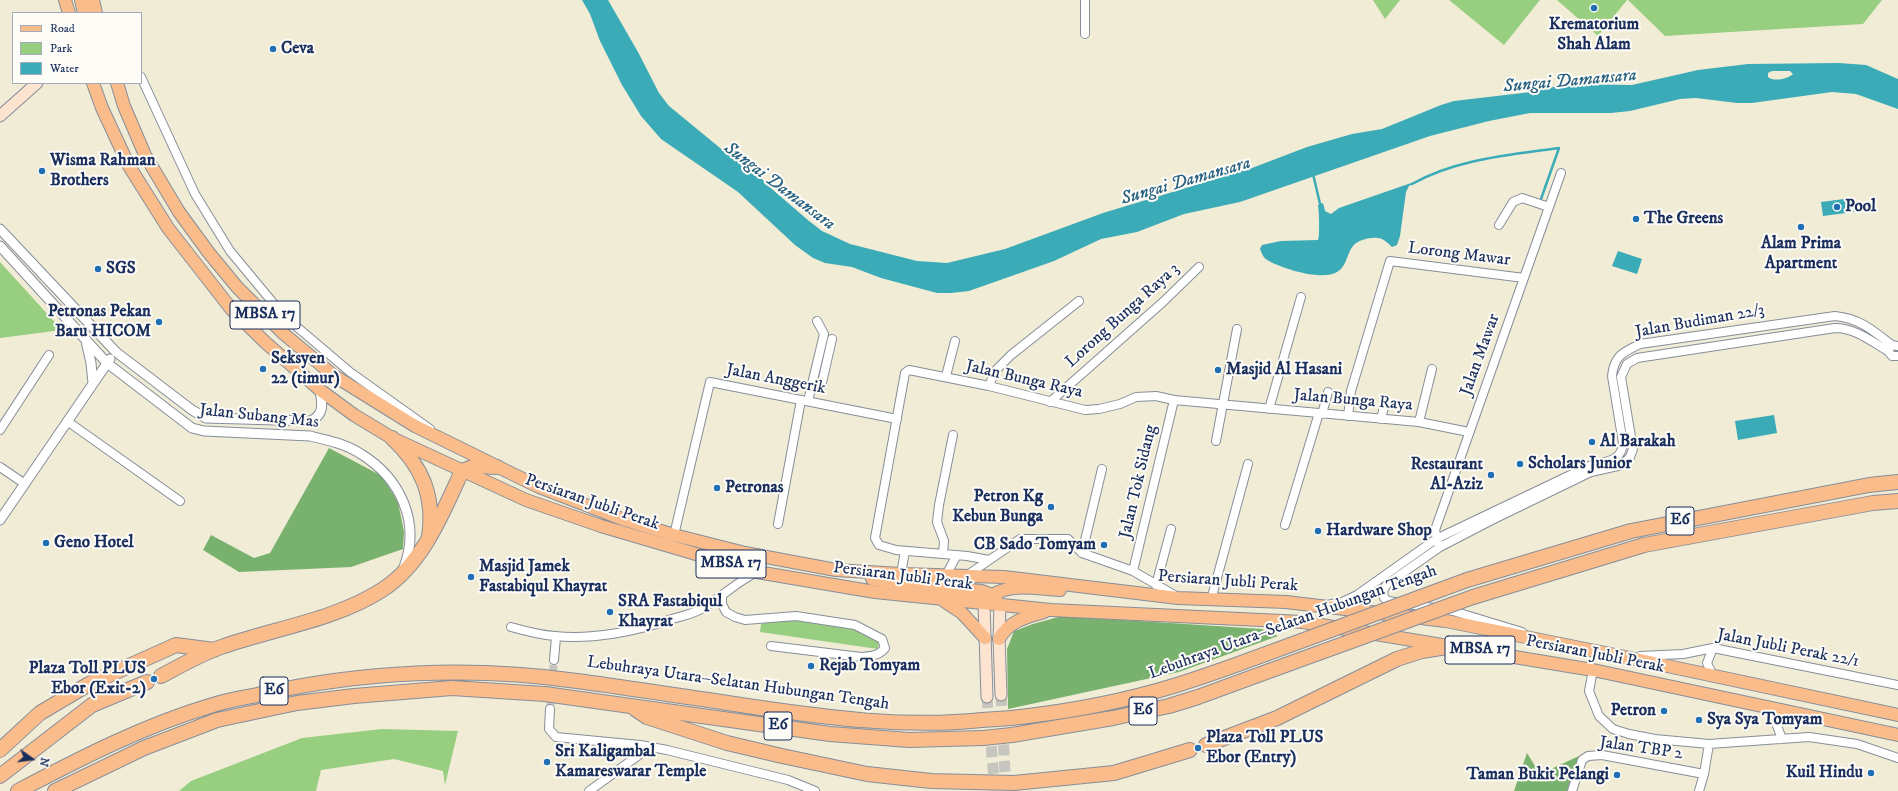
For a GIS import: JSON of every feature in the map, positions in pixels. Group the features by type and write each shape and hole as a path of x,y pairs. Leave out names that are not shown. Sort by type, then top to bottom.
{"highway":[{"path":"392,438 411,458 425,483 430,515 428,541"},
{"path":"161,676 214,650 340,611 382,590 402,572 428,541 438,523 462,470 475,466 497,466"},
{"name":"Lebuhraya Utara–Selatan Hubungan Tengah","path":"18,791 84,757 152,727 213,705 292,686 359,678 449,672 548,677 818,716 900,723 954,723 1011,718 1081,708 1149,693 1189,681 1467,580 1631,531 1868,484 1898,482"},
{"name":"Lebuhraya Utara–Selatan Hubungan Tengah","path":"55,791 144,748 217,720 297,702 452,688 545,694 830,734 909,740 983,738 1012,735 1113,718 1169,706 1198,697 1473,597 1644,544 1874,503 1898,501"},
{"path":"0,750 40,713 89,684 176,645 214,650"},
{"path":"1206,745 1277,718 1397,659 1422,651 1453,646"},
{"path":"0,776 92,705 147,682"},
{"path":"630,706 646,717 728,743 867,774 931,781 1014,783 1114,773 1190,750"}],"main road":[{"path":"81,0 84,12"},
{"path":"93,0 96,12"},
{"path":"0,116 36,84"},
{"path":"87,84 98,96"},
{"name":"Persiaran Jubli Perak","path":"93,84 129,166 168,228 232,310 266,343 320,390 354,415 392,438 526,500 601,526 757,572 875,592 943,600 988,599"},
{"path":"111,84 124,106"},
{"name":"Persiaran Jubli Perak","path":"117,84 124,106 145,155 179,212 209,254 237,287 284,334 333,375 415,426 540,487 622,519 674,535 745,553 836,570 901,574 1004,577 1178,598 1286,602 1316,607 1446,622 1625,657 1898,715"},
{"path":"836,570 863,577 908,585 982,591 988,599 1000,605 999,639 1001,695"},
{"path":"987,697 985,638 988,599 999,590 1010,588 1060,590 1087,586"},
{"path":"943,600 962,613 985,638"},
{"name":"Persiaran Jubli Perak","path":"1000,605 1051,610 1303,622 1593,670 1898,735"},
{"path":"999,639 1010,625 1023,618 1051,610"}],"street":[{"path":"1085,0 1085,34"},
{"path":"142,79 195,194 230,251 284,316 350,372 452,444"},
{"name":"Jalan Mawar","path":"1436,539 1435,530 1561,173"},
{"path":"1500,225 1513,202 1522,198 1550,207"},
{"name":"Jalan Subang Mas","path":"0,229 116,352 192,410 206,418 311,421 318,418 321,412 320,390"},
{"name":"Jalan Subang Mas","path":"0,246 107,363 192,428 204,431 310,436 347,447 361,454 386,473 406,508 410,540 409,552 402,572"},
{"name":"Lorong Mawar","path":"1348,416 1351,391 1390,261 1524,278"},
{"name":"Lorong Bunga Raya 3","path":"1050,402 1163,302 1199,267"},
{"path":"1269,409 1301,297"},
{"path":"989,386 995,371 1011,355 1079,301"},
{"name":"Jalan Budiman 22/3","path":"1436,539 1589,466 1614,459 1619,456 1622,451 1623,443 1612,376 1613,367 1619,356 1640,344 1835,316 1858,321 1893,347"},
{"path":"778,524 805,400 815,372 824,334 818,321"},
{"name":"Jalan Budiman 22/3","path":"1563,646 1503,625 1453,611 1388,601 1384,598 1383,591 1386,584 1440,547 1591,472 1622,465 1630,456 1633,449 1621,377 1627,364 1637,358 1835,328 1845,328 1893,347"},
{"path":"1216,441 1236,329"},
{"path":"85,339 91,363 93,383"},
{"path":"821,387 832,339"},
{"path":"946,376 956,341"},
{"path":"1893,347 1892,356 1898,356"},
{"path":"0,520 93,383 116,352"},
{"path":"0,430 49,355"},
{"path":"138,369 141,388"},
{"path":"1419,422 1432,369"},
{"name":"Jalan Bunga Raya","path":"989,560 957,555 885,548 879,545 876,538 905,373 909,370 946,376 1085,410 1113,406 1136,397 1156,396 1174,400 1419,422 1469,432"},
{"path":"815,372 824,374"},
{"name":"Jalan Anggerik","path":"674,535 710,382 897,419"},
{"path":"1284,525 1328,392"},
{"name":"Jalan Tok Sidang","path":"1133,571 1174,400"},
{"path":"1380,419 1385,403"},
{"path":"67,421 180,501"},
{"path":"943,554 944,542 937,522 953,435"},
{"path":"1211,600 1248,464"},
{"path":"0,468 24,484"},
{"path":"1082,554 1102,469"},
{"path":"1156,584 1171,529"},
{"path":"966,576 1020,539 1068,539 1082,554 1133,571 1178,598"},
{"path":"1316,607 1340,603 1357,595 1436,539 1440,547"},
{"path":"901,574 905,551"},
{"path":"946,575 957,555"},
{"path":"511,627 531,633 556,637 613,633 657,624 700,610 722,596 741,580 757,572"},
{"path":"722,596 722,604 726,612 735,617 745,620 796,616 855,625 882,640 885,648 881,653 873,656 861,657 771,646"},
{"path":"554,660 556,637"},
{"path":"1713,648 1707,663 1713,676"},
{"name":"Jalan Jubli Perak 22/1","path":"1625,657 1663,656 1713,648 1898,685"},
{"path":"1593,670 1589,691 1593,706 1599,716 1613,729 1629,734 1655,739 1709,744 1809,737 1857,744 1898,758"},
{"path":"1770,707 1782,739"},
{"path":"550,709 549,729 556,737 640,745 788,780 815,791"},
{"path":"1699,791 1704,774 1709,744"},
{"path":"589,791 639,755 640,745"},
{"name":"Jalan TBP 2","path":"1572,791 1582,760 1588,756 1602,755 1704,774"}],"green space":[{"path":"1373,0 1400,0 1385,19"},
{"path":"1449,0 1540,0 1504,45"},
{"path":"1557,0 1627,0 1598,36"},
{"path":"1628,0 1882,0 1863,24 1665,36"},
{"path":"0,262 62,330 0,338"},
{"path":"329,448 382,476 398,502 404,532 403,549 351,567 239,572 203,550 211,535 254,558 270,553"},
{"path":"1062,616 1262,629 1278,636 1179,672 1008,709 1007,649 1014,631"},
{"path":"793,618 857,627 879,641 878,649 760,632 761,624"},
{"path":"382,729 458,731 445,785 443,771 394,759 321,770 316,791 179,791 191,781 302,738"},
{"path":"1527,753 1540,774 1579,756 1567,791 1514,791"}],"water":[{"path":"582,0 608,0 638,52 659,93 669,106 725,152 752,169 773,190 822,231 850,244 917,261 947,263 1005,249 1103,213 1252,168 1307,147 1352,134 1382,129 1454,101 1531,92 1567,84 1632,85 1698,70 1748,64 1839,63 1866,65 1898,79 1898,109 1856,94 1832,92 1752,103 1737,103 1696,98 1680,99 1630,111 1611,113 1530,113 1489,121 1430,136 1240,202 1184,214 1137,232 1101,239 1054,261 969,291 937,293 881,278 852,267 825,263 813,258 795,245 738,192 661,139 641,116 622,85 600,41 590,14","holes":["1772,71 1790,71 1793,74 1777,80 1768,77 1768,73"]},
{"path":"1414,182 1415,183 1409,186 1406,192 1400,236 1397,245 1392,247 1379,238 1367,239 1359,242 1353,246 1342,268 1335,273 1328,275 1302,273 1275,264 1264,258 1260,249 1262,245 1281,241 1318,240 1318,205 1323,203 1325,211 1331,214 1339,208"},
{"name":"Pool","path":"1852,198 1854,212 1823,216 1821,202"},
{"path":"1618,251 1642,259 1637,274 1612,266"},
{"path":"1774,415 1777,433 1738,440 1735,421"}],"waterway":[{"path":"1412,184 1465,163 1559,148 1541,199"},
{"path":"1313,174 1321,208"}],"tunnel":[{"path":"550,709 554,660"},
{"path":"1001,695 1006,791"},
{"path":"987,697 995,791"}],"place":[{"name":"Krematorium Shah Alam","path":"1594,8"},
{"name":"Ceva","path":"273,49"},
{"name":"Wisma Rahman Brothers","path":"42,171"},
{"name":"Pool","path":"1837,207"},
{"name":"The Greens","path":"1636,219"},
{"name":"Alam Prima Apartment","path":"1801,227"},
{"name":"SGS","path":"98,269"},
{"name":"Petronas Pekan Baru HICOM","path":"159,322"},
{"name":"Seksyen 22 (timur)","path":"263,369"},
{"name":"Masjid Al Hasani","path":"1218,370"},
{"name":"Al Barakah","path":"1592,442"},
{"name":"Scholars Junior","path":"1520,464"},
{"name":"Restaurant Al-Aziz","path":"1491,475"},
{"name":"Petronas","path":"717,488"},
{"name":"Petron Kg Kebun Bunga","path":"1051,507"},
{"name":"Hardware Shop","path":"1318,531"},
{"name":"Geno Hotel","path":"46,543"},
{"name":"CB Sado Tomyam","path":"1104,545"},
{"name":"Masjid Jamek Fastabiqul Khayrat","path":"471,577"},
{"name":"SRA Fastabiqul Khayrat","path":"610,612"},
{"name":"Rejab Tomyam","path":"811,666"},
{"name":"Plaza Toll PLUS Ebor (Exit-2)","path":"154,679"},
{"name":"Petron","path":"1664,711"},
{"name":"Sya Sya Tomyam","path":"1699,720"},
{"name":"Plaza Toll PLUS Ebor (Entry)","path":"1198,748"},
{"name":"Sri Kaligambal Kamareswarar Temple","path":"547,762"},
{"name":"Kuil Hindu","path":"1871,773"},
{"name":"Taman Bukit Pelangi","path":"1617,775"}],"water label":[{"name":"Sungai Damansara","path":"1570,82"},
{"name":"Sungai Damansara","path":"1186,182"},
{"name":"Sungai Damansara","path":"779,187"}]}
